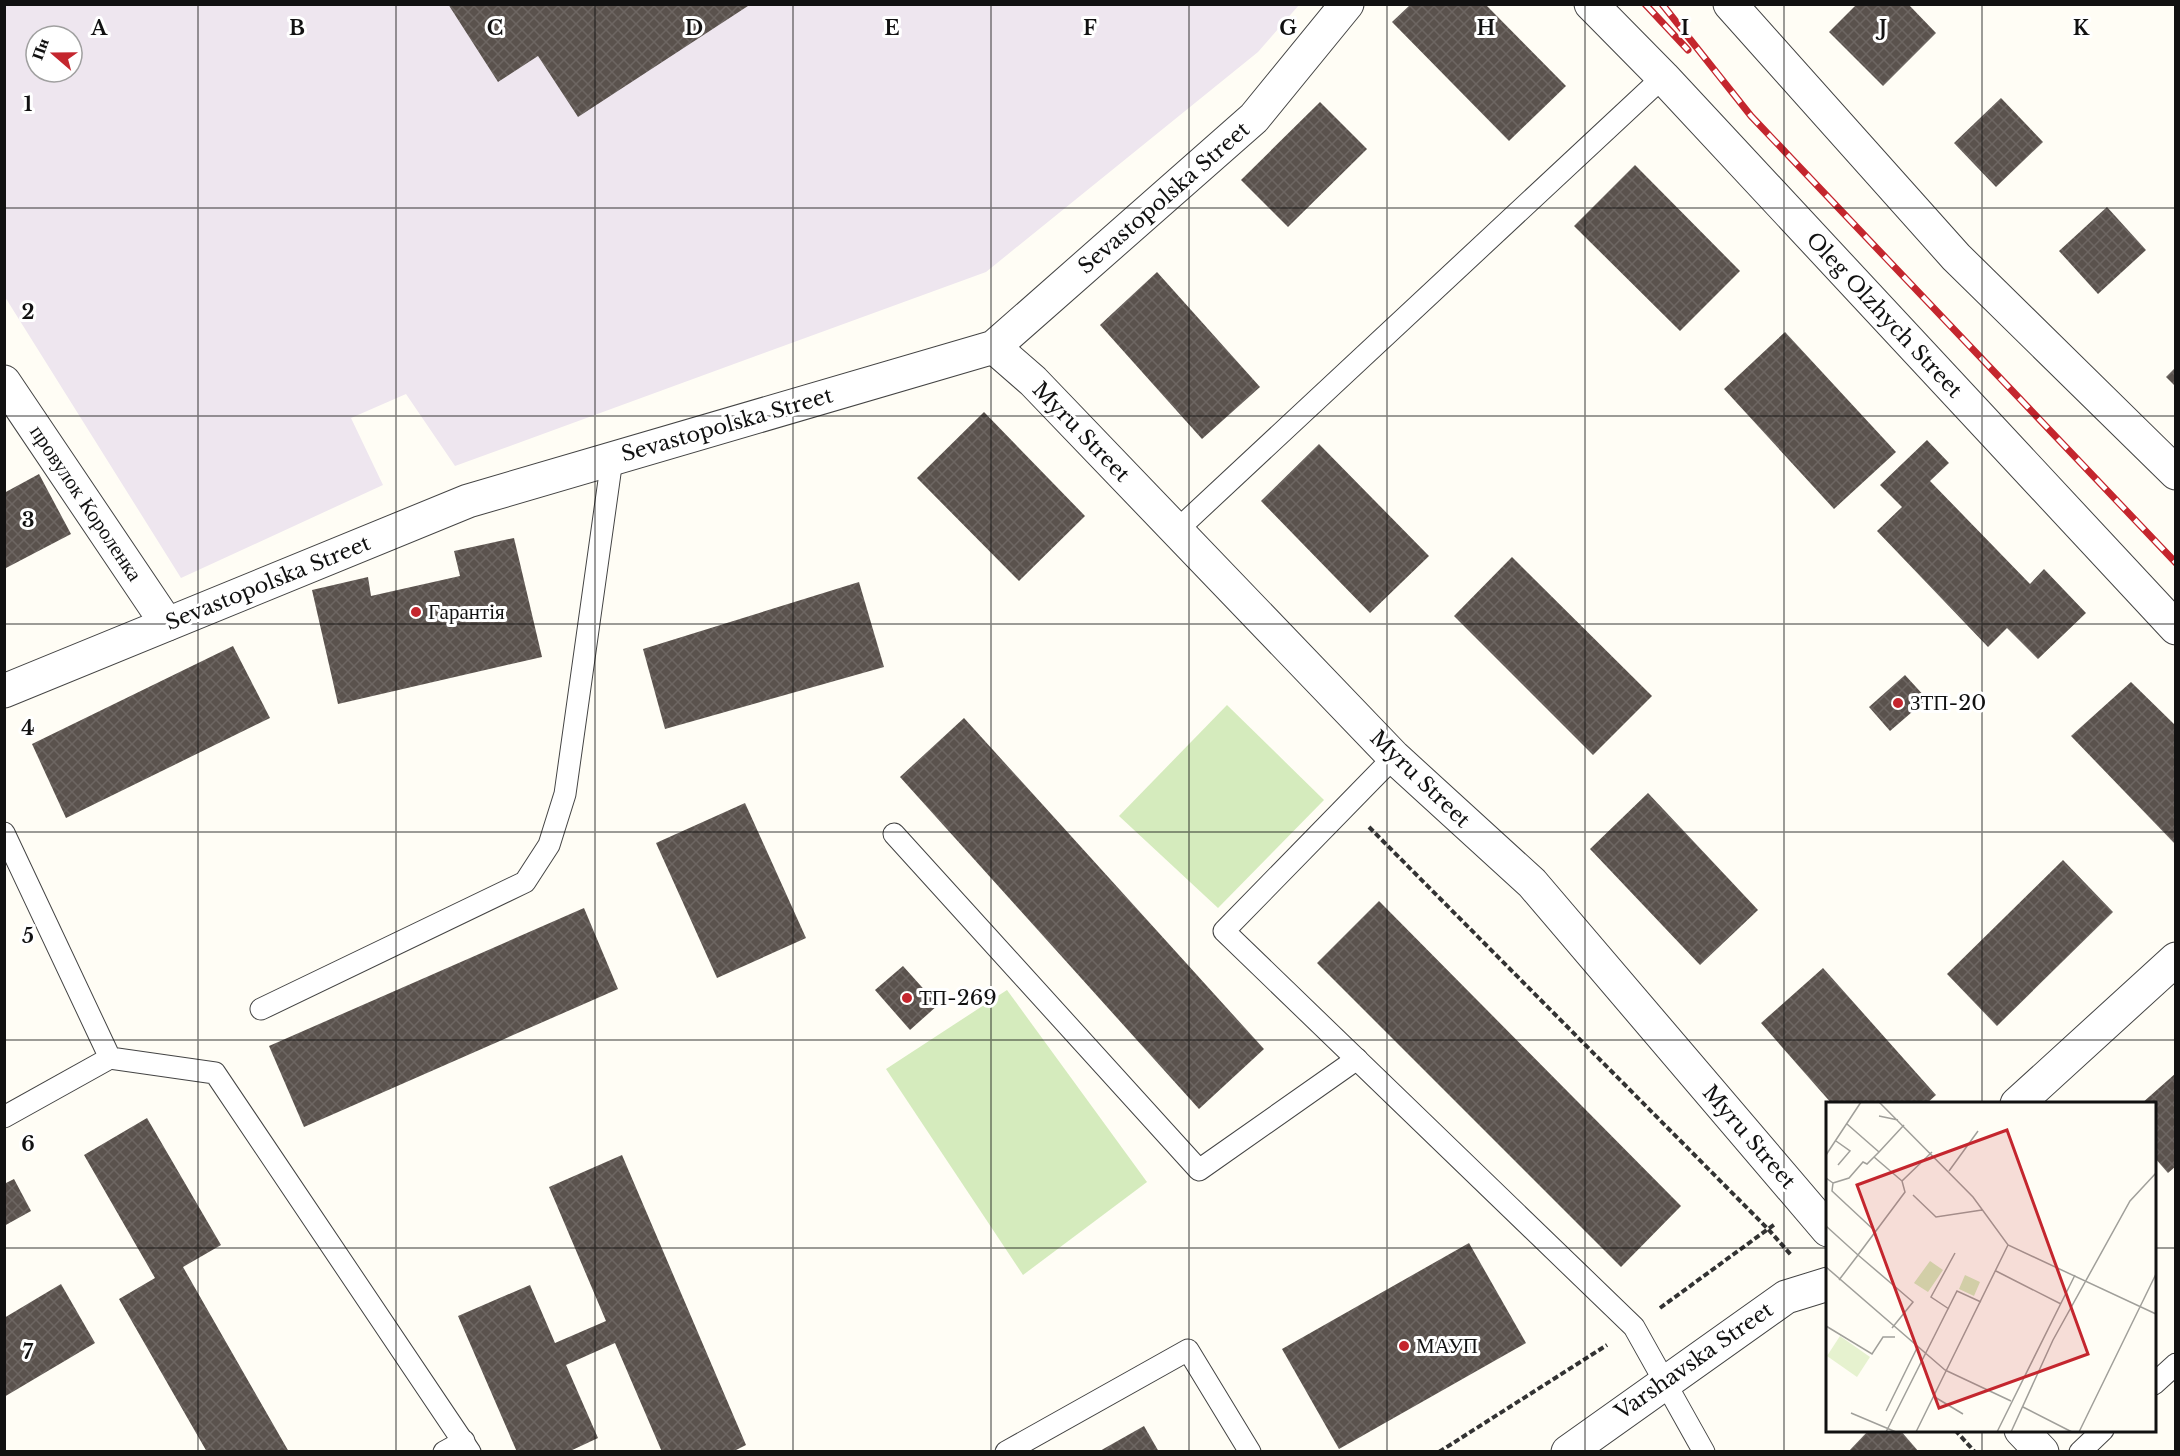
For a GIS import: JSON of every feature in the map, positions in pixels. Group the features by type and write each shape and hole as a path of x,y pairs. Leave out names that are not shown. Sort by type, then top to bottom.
{"street":[{"name":"Sevastopolska Street","path":"4,691 468,501 994,347 1254,118 1347,4"},
{"name":"Oleg Olzhych Street","path":"1591,4 1663,77 2175,628"},
{"path":"1730,4 1956,257 2175,473"},
{"name":"Myru Street","path":"994,347 1033,381 1394,757 1532,883 1826,1229"},
{"name":"провулок Короленка","path":"4,382 167,624"},
{"path":"2019,1102 2175,959"},
{"name":"Varshavska Street","path":"1578,1449 1665,1381 1786,1297 1823,1285"},
{"path":"2022,1432 2042,1452"}],"lane":[{"path":"1176,531 1663,77"},
{"path":"261,1009 525,882 549,845 565,794 612,459"},
{"path":"1394,757 1349,806 1224,931 1634,1328 1704,1452"},
{"path":"4,833 110,1058"},
{"path":"894,834 1199,1170 1357,1059"},
{"path":"4,1117 110,1058 215,1073 467,1446 444,1452"},
{"path":"1006,1452 1188,1350 1250,1452"},
{"path":"2156,1382 2175,1364"},
{"path":"2080,1452 2102,1432"}],"path":[{"path":"1349,806 1823,1285"},
{"path":"1956,1432 1975,1452"}],"shaded area":[{"path":"5,5 1299,5 1258,52 986,272 455,466 406,394 351,418 383,485 181,578 5,297"}],"green space":[{"path":"1227,705 1324,800 1218,908 1119,816"},
{"path":"1007,990 1147,1182 1023,1275 886,1069"}],"building":[{"path":"448,4 751,4 578,117 538,56 498,82"},
{"path":"1857,4 1908,4 1936,33 1883,86 1829,32"},
{"path":"1410,5 1486,5 1566,86 1509,141 1392,22"},
{"path":"2001,98 2043,142 1996,187 1954,143"},
{"path":"1320,102 1367,149 1288,227 1241,180"},
{"path":"1635,165 1740,271 1680,331 1574,226"},
{"path":"2107,207 2146,250 2098,294 2059,251"},
{"path":"1157,272 1260,387 1202,439 1100,325"},
{"path":"1785,332 1896,452 1834,509 1724,389"},
{"path":"2176,367 2176,387 2166,377"},
{"path":"984,412 1085,516 1019,581 917,478"},
{"path":"1927,440 1949,463 1930,481 2030,584 2044,569 2086,613 2038,659 2007,628 1988,647 1877,531 1902,507 1880,485"},
{"path":"1319,444 1429,556 1370,613 1261,501"},
{"path":"39,474 71,534 6,568 4,565 4,493"},
{"path":"514,538 542,657 338,704 312,590 368,577 371,596 460,576 454,551"},
{"path":"1512,557 1652,696 1593,755 1454,616"},
{"path":"859,582 884,667 665,729 643,649"},
{"path":"233,646 270,718 66,818 32,744"},
{"name":"ЗТП-20","path":"1905,675 1927,699 1890,731 1869,707"},
{"path":"2131,682 2176,726 2176,845 2071,736"},
{"path":"964,718 1264,1049 1199,1109 900,777"},
{"path":"1648,793 1758,910 1700,965 1590,849"},
{"path":"745,803 806,938 717,978 656,843"},
{"path":"2063,860 2113,912 1997,1026 1947,974"},
{"path":"1379,901 1681,1206 1621,1267 1317,963"},
{"path":"584,908 618,989 304,1127 269,1046"},
{"name":"ТП-269","path":"903,966 938,1005 910,1030 875,990"},
{"path":"1823,968 1936,1095 1928,1102 1830,1102 1761,1023"},
{"path":"2176,1073 2176,1166 2168,1173 2156,1159 2156,1102 2143,1102"},
{"path":"147,1118 221,1245 183,1267 289,1452 207,1452 119,1299 155,1278 84,1155"},
{"path":"622,1155 746,1445 732,1452 662,1452 615,1343 566,1365 598,1438 568,1452 517,1452 458,1316 530,1285 555,1343 606,1321 549,1187"},
{"path":"14,1179 31,1211 4,1226 4,1184"},
{"name":"МАУП","path":"1469,1243 1526,1343 1339,1449 1282,1349"},
{"path":"61,1284 95,1343 4,1397 4,1318"},
{"path":"1144,1426 1159,1452 1098,1452"},
{"path":"1867,1432 1902,1432 1919,1452 1848,1452"}],"railway":[{"path":"1645,4 1688,50"},
{"path":"1662,4 1751,116 2176,563"}],"place":[{"name":"Гарантія","path":"416,612"},
{"name":"ЗТП-20","path":"1898,703"},
{"name":"ТП-269","path":"907,998"},
{"name":"МАУП","path":"1404,1346"}]}
